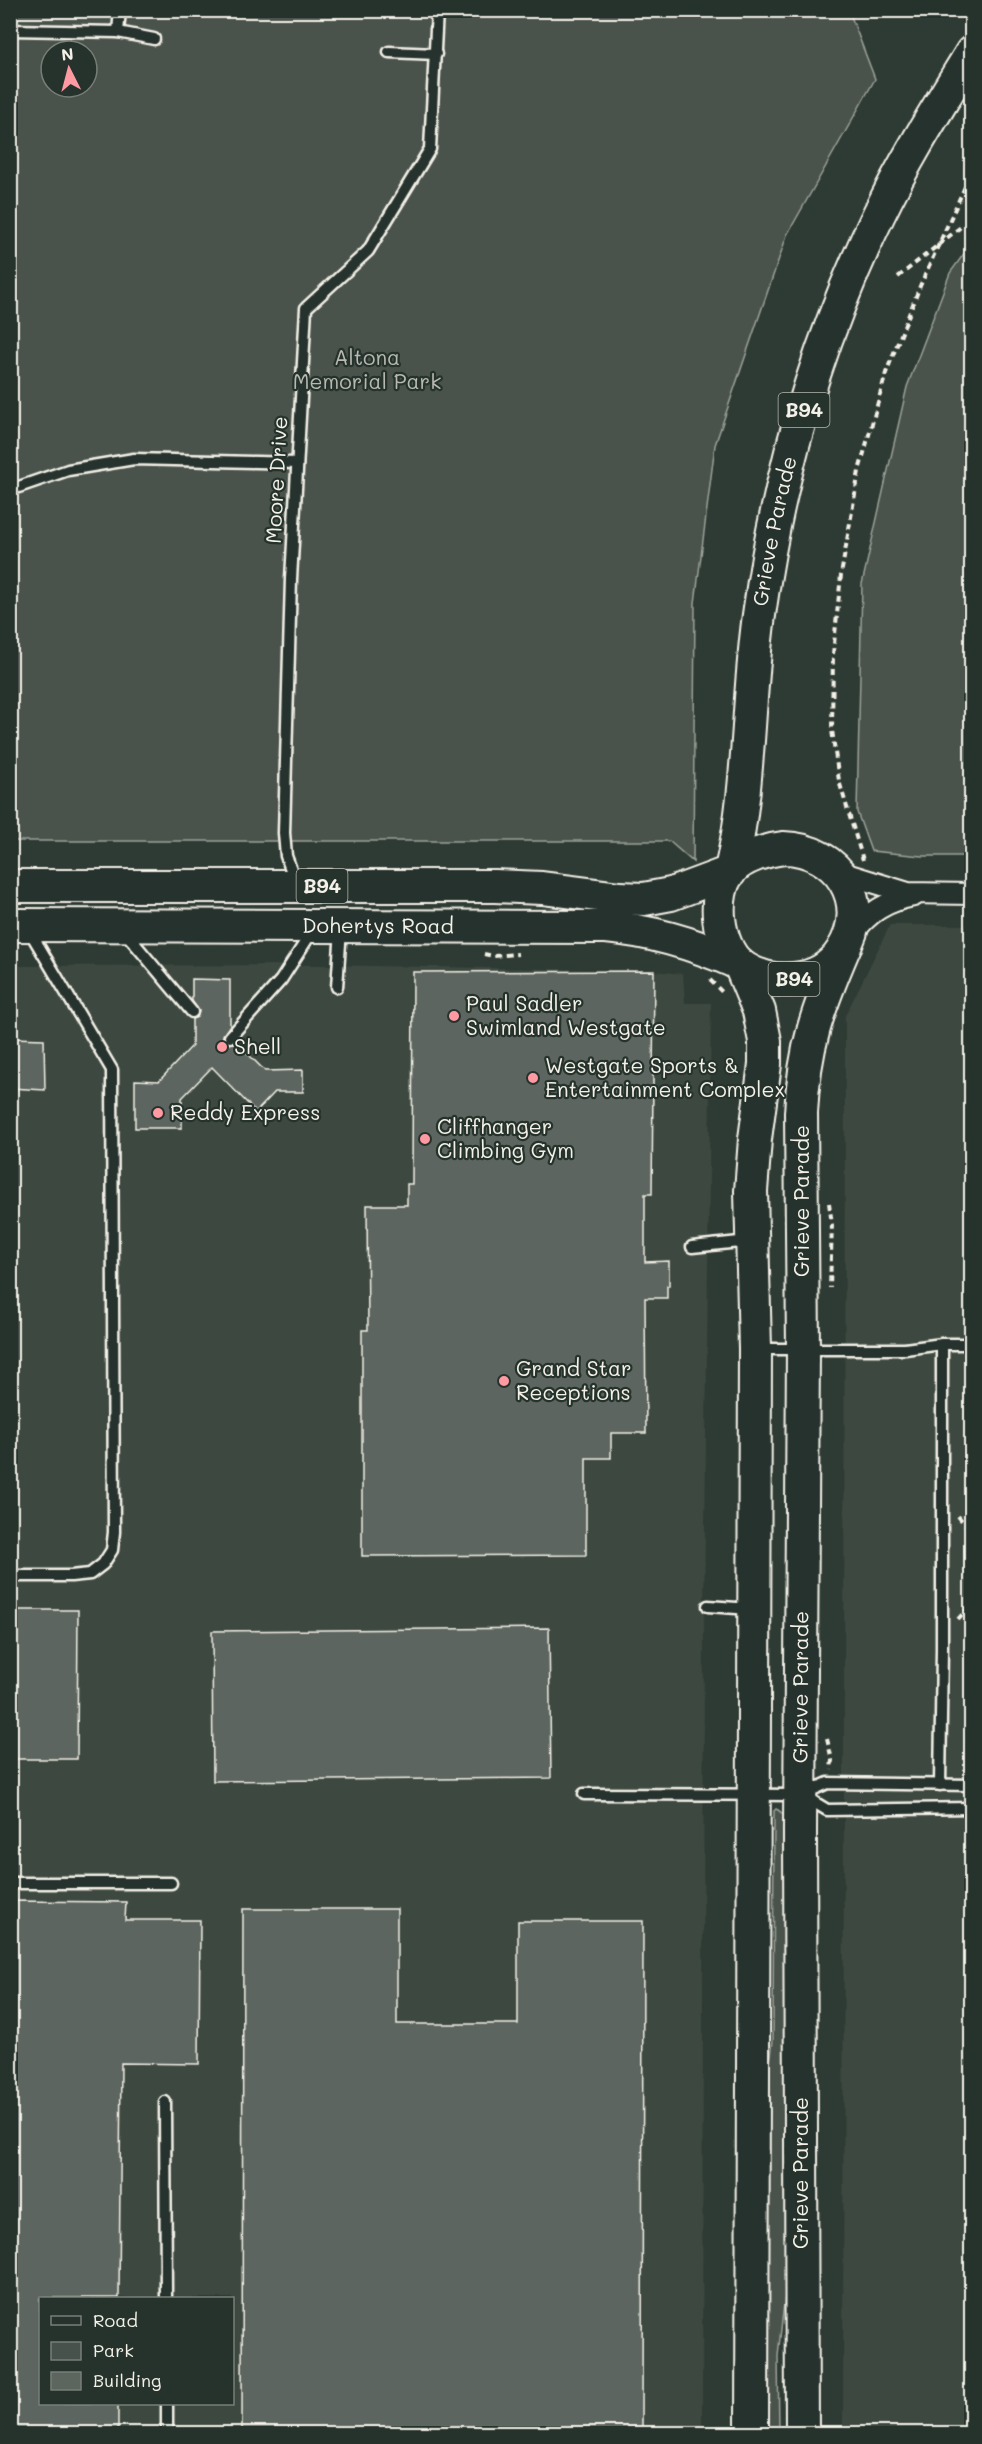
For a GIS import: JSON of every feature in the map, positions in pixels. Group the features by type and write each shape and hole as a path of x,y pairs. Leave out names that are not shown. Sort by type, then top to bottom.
{"main road":[{"name":"Grieve Parade","path":"730,871 743,802 759,611 783,485 802,415 822,348 879,214 912,151 972,52"},
{"path":"739,964 723,938 719,920 722,887 730,871 759,854 784,848 811,852 836,868 849,891 853,911 851,929 845,945"},
{"name":"Dohertys Road","path":"10,886 517,886 644,899 671,894 730,871"},
{"name":"Dohertys Road","path":"18,925 618,928 653,933 690,943 739,964"},
{"name":"Grieve Parade","path":"802,2433 803,1076 815,1019 845,945"},
{"name":"B94","path":"739,964 766,977 794,979 821,970 834,962 845,945"},
{"name":"Grieve Parade","path":"739,964 759,1011 765,1041 765,1065 752,1174 754,1349 752,2433"}],"street":[{"path":"836,868 874,884 908,893 972,894"},
{"path":"845,945 877,908 902,898 925,894"}],"lane":[{"path":"118,32 120,10"},
{"name":"Moore Drive","path":"298,886 288,862 284,833 291,579 306,308 368,251 430,149 437,10"},
{"path":"10,30 118,32 154,39"},
{"path":"388,52 436,54"},
{"path":"10,490 68,470 134,459 297,463"},
{"path":"10,1576 90,1574 104,1564 112,1550 114,1532 112,1070 18,925"},
{"path":"329,925 337,987"},
{"path":"230,1037 329,925"},
{"path":"118,926 137,944 192,1012"},
{"path":"692,1246 752,1241"},
{"path":"940,1785 942,1344"},
{"path":"754,1349 905,1349 942,1344 972,1344"},
{"path":"708,1606 754,1610"},
{"path":"584,1794 801,1795 828,1783 972,1785"},
{"path":"801,1795 826,1810 972,1808"},
{"path":"10,1882 171,1883"},
{"path":"165,2102 166,2297"},
{"path":"167,2405 167,2433"}],"path":[{"path":"874,884 856,843 839,782 834,753 833,654 841,575 859,471 886,374 920,286 972,171"},
{"path":"898,277 972,218"},
{"path":"707,976 729,999"},
{"path":"828,1192 832,1224 830,1292"}],"shaded area":[{"path":"890,925 971,925 971,2433 843,2434 845,1016"},
{"path":"316,965 654,971 683,974 685,1003 711,1003 704,1615 702,2433 11,2433 10,966"}],"green space":[{"name":"Altona Memorial Park","path":"10,11 849,11 875,79 787,235 715,445 695,603 693,862 669,841 11,841"},
{"path":"971,244 971,856 922,856 871,851 857,812 862,584 907,387 950,273"},
{"path":"776,1809 783,1816 787,1834 788,2269 778,2355 779,2433 763,2434 762,2125 773,2041 774,1811"}],"building":[{"name":"Grand Star Receptions","path":"654,971 652,1194 645,1194 645,1262 669,1261 669,1286 667,1286 667,1298 645,1298 646,1433 611,1433 611,1458 586,1458 586,1555 362,1556 362,1330 368,1330 367,1205 407,1205 407,1184 412,1184 413,972"},
{"path":"192,979 230,980 230,1025 223,1035 223,1040 229,1044 236,1042 265,1071 303,1070 303,1092 275,1092 256,1112 212,1067 182,1098 182,1128 135,1128 135,1080 159,1081 192,1046 192,1019 197,1017 199,1011 192,1001"},
{"path":"12,1038 44,1039 45,1090 10,1088"},
{"path":"10,1610 78,1610 77,1759 10,1759"},
{"path":"549,1628 551,1778 213,1781 212,1631"},
{"path":"10,1901 126,1902 125,1920 200,1920 199,2064 121,2063 119,2297 39,2297 39,2405 118,2405 118,2433 10,2433"},
{"path":"243,1909 397,1909 397,2024 518,2024 518,1921 643,1921 642,2433 242,2433"}],"place":[{"name":"Paul Sadler Swimland Westgate","path":"454,1016"},
{"name":"Shell","path":"222,1047"},
{"name":"Westgate Sports & Entertainment Complex","path":"533,1078"},
{"name":"Reddy Express","path":"158,1113"},
{"name":"Cliffhanger Climbing Gym","path":"425,1139"},
{"name":"Grand Star Receptions","path":"504,1381"}]}
